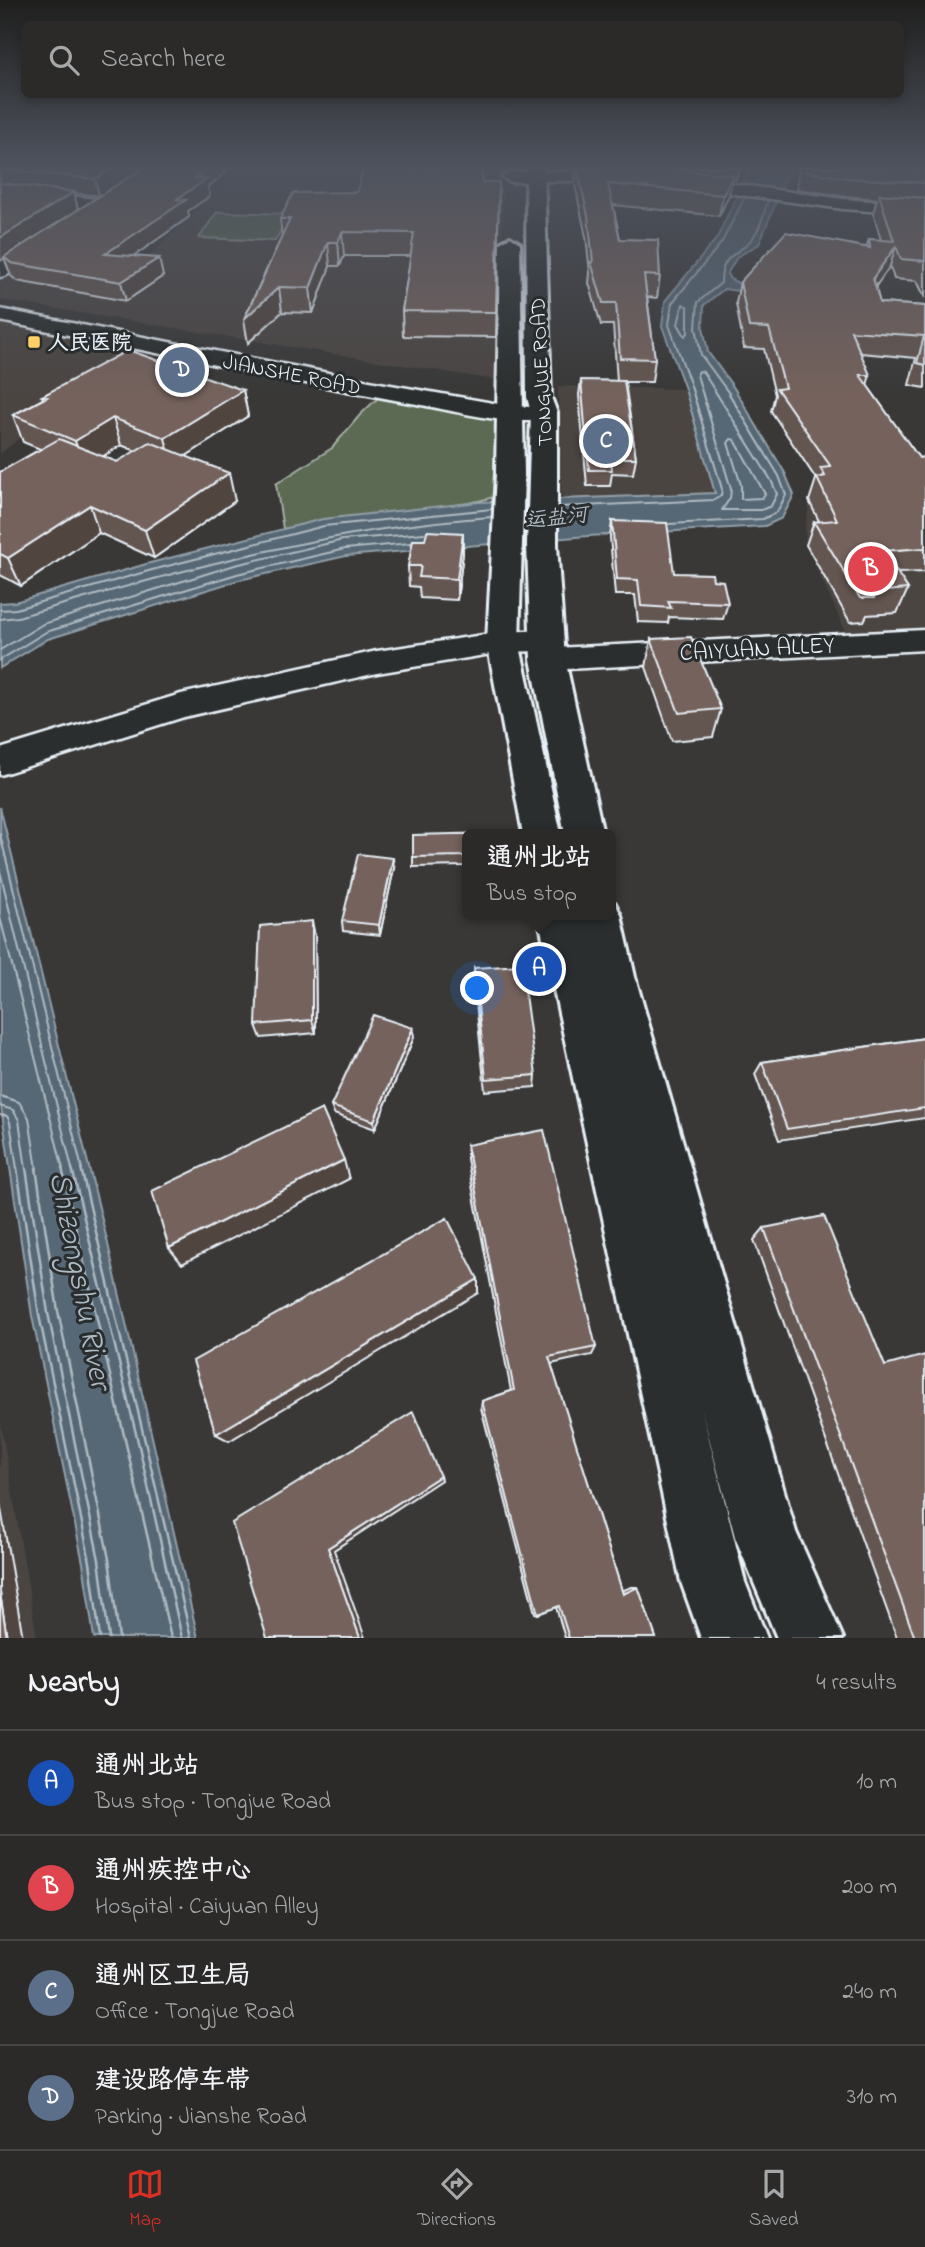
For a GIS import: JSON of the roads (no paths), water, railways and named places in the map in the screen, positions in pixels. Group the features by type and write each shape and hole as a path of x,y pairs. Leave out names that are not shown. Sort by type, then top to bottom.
{"main road":[{"name":"TONGJUE ROAD","path":"503,642 510,405 510,243"},
{"name":"TONGJUE ROAD","path":"537,243 545,493 542,545 547,650"},
{"path":"503,642 541,829"},
{"path":"547,650 582,829"},
{"path":"601,920 613,977 766,1537 810,1638"},
{"path":"564,939 713,1582 734,1638"}],"street":[{"path":"0,271 42,243"},
{"name":"JIANSHE ROAD","path":"0,306 397,379 510,405"},
{"name":"JIANSHE ROAD","path":"0,315 510,405 542,405"},
{"name":"CAIYUAN ALLEY","path":"16,757 181,706 377,662 503,642 547,650 925,640"}],"water":[{"name":"运盐河","path":"713,243 759,243 737,257 727,274 730,279 760,294 724,289 704,305 703,327 708,352 734,388 785,473 794,495 782,518 765,526 588,536 346,556 239,580 48,639 0,668 0,603 15,602 150,563 323,519 479,502 715,493 685,389 662,326 665,301"},
{"name":"Shizongshu River","path":"0,807 107,1240 198,1638 94,1638 83,1563 32,1316 0,1100"}],"place":[{"name":"人民医院","path":"34,342"},
{"name":"建设路停车带","path":"182,370"},
{"name":"通州区卫生局","path":"606,441"},
{"name":"通州疾控中心","path":"871,569"},
{"name":"通州北站","path":"539,969"}]}
